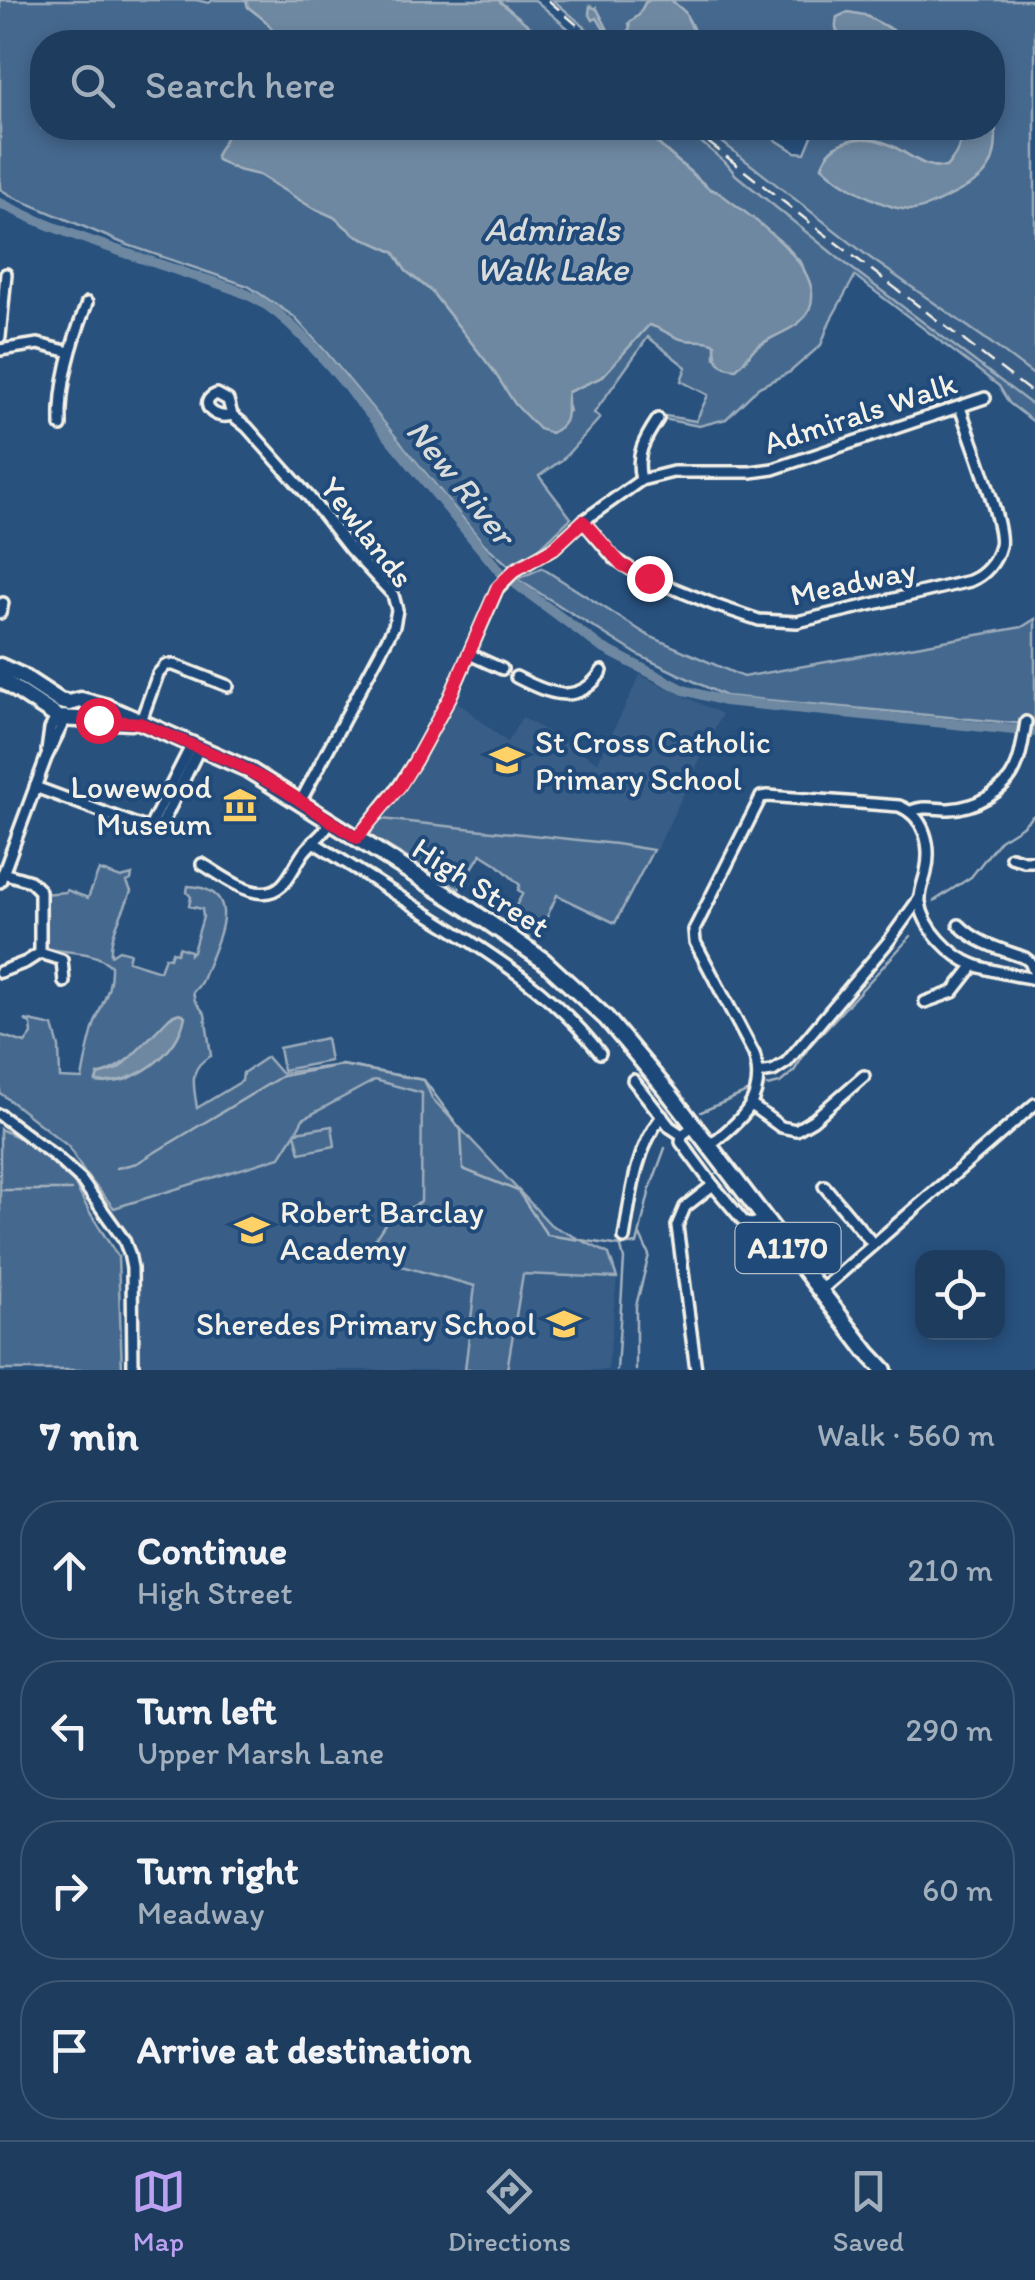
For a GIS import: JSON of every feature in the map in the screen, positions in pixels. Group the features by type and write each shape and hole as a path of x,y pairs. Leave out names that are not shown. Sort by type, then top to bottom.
{"main road":[{"name":"High Street","path":"0,666 22,676 62,712"},
{"name":"High Street","path":"0,679 62,712"},
{"name":"High Street","path":"62,712 81,700 96,703 247,769 487,921 543,960 606,1018 688,1130"},
{"name":"A1170","path":"688,1130 710,1145 884,1370"}],"street":[{"path":"6,274 0,350 38,344 70,352"},
{"path":"60,426 70,352 87,303"},
{"name":"Admirals Walk","path":"469,654 498,586 641,480 674,472 773,470 985,398"},
{"name":"Meadway","path":"583,521 614,558 630,570 715,606 767,622 797,622 970,581 990,566 1001,541 960,406"},
{"name":"Yewlands","path":"232,415 260,441 393,595 398,610 394,626 300,802"},
{"path":"641,480 640,451 658,419"},
{"path":"357,838 400,786 450,697 469,654 502,670"},
{"path":"140,723 158,674 166,666 174,665 228,686"},
{"path":"516,677 558,693 576,694 590,688 602,671"},
{"path":"40,953 40,891 30,881 2,878 62,712"},
{"path":"910,812 918,808 956,808 980,801 1010,778 1026,722"},
{"path":"35,787 143,828 155,828 196,746"},
{"path":"710,1145 751,1106 758,1073 754,1054 694,934 758,801 768,796 898,806 910,812 922,826 927,843 927,867 919,900 786,1062 773,1071 758,1073"},
{"path":"202,864 255,892 268,894 285,882 331,822"},
{"path":"313,842 474,943 542,992 600,1053"},
{"path":"1011,857 1035,861"},
{"path":"919,900 942,942 974,965 1035,977 1025,958 981,942 960,925"},
{"path":"474,943 487,921"},
{"path":"0,972 40,953"},
{"path":"40,953 62,960 64,982"},
{"path":"924,1002 953,992 974,965"},
{"path":"751,1106 781,1127 796,1130 864,1076"},
{"path":"633,1080 674,1130 688,1130 683,1146 746,1223 766,1219"},
{"path":"820,1290 1035,1104"},
{"path":"0,1116 70,1168 124,1240 132,1268 132,1370"},
{"path":"624,1238 642,1154 650,1132 662,1116"},
{"path":"696,1370 677,1226 685,1207 714,1185"},
{"path":"824,1186 873,1244"}],"shaded area":[{"path":"0,0 246,0 248,7 272,30 30,30 30,140 225,140 216,156 238,170 259,174 334,217 354,234 394,252 406,271 431,291 539,429 569,411 568,392 602,377 649,325 709,340 715,344 715,358 745,362 812,293 802,264 785,245 710,189 654,140 698,140 837,257 1035,407 1035,423 1009,403 999,386 855,276 821,345 790,372 759,387 726,419 699,426 663,419 666,416 696,421 708,395 681,381 686,367 648,337 594,413 600,418 563,459 539,476 571,518 538,550 508,565 484,544 293,316 248,286 125,244 0,189"},
{"path":"498,0 535,0 570,30 534,30"},
{"path":"553,0 650,0 629,23 628,30 608,30 597,9 605,30 588,30"},
{"path":"671,0 1035,0 1035,376 869,257 719,140 776,140 795,152 805,153 810,140 849,140 833,149 822,166 876,198 914,210 995,149 995,140 1005,140 1005,30 893,30 864,15 845,30 693,30 684,12"},
{"path":"698,140 719,140 869,257 1035,376 1035,407 837,257 735,175"},
{"path":"873,140 960,140 946,167 923,163"},
{"path":"542,568 649,636 743,677 1022,627 1035,619 1035,725 725,696 640,656 517,579"},
{"name":"St Cross Catholic Primary School","path":"640,675 722,714 657,849 381,819 421,758 453,698 507,742 522,717 598,762"},
{"path":"381,819 653,850 615,923 557,895 535,943 507,922 523,893 518,890 520,885 497,864 481,854 459,889 371,836"},
{"path":"99,870 121,878 132,875 127,882 131,891 115,931 111,955 119,950 130,953 128,961 160,971 165,957 177,953 179,947 190,954 193,951 203,917 202,909 189,906 188,886 205,889 222,904 218,940 193,992 205,1014 211,1056 195,1072 197,1108 242,1081 243,1073 267,1057 281,1073 342,1065 424,1080 432,1098 551,1225 609,1254 617,1278 523,1274 507,1370 465,1370 475,1286 397,1265 375,1239 388,1219 421,1202 422,1093 375,1080 303,1119 296,1132 332,1126 335,1146 300,1153 295,1133 280,1157 114,1208 68,1146 0,1093 0,1035 25,1043 32,1034 31,1025 25,1020 53,1026 59,1047 60,1078 82,1079 93,1029 110,984 111,966 87,954 43,947 42,894 67,890 88,898","holes":["183,1014 176,1041 157,1060 124,1080 96,1080 98,1075 129,1058 170,1017"]},
{"path":"326,1038 330,1061 283,1070 279,1048"},
{"name":"Robert Barclay Academy","path":"375,1080 422,1093 421,1202 383,1222 375,1239 397,1265 475,1285 465,1370 132,1370 136,1245 110,1209 280,1157 303,1119"},
{"path":"0,1129 28,1142 73,1181 118,1257 122,1370 0,1370"},
{"name":"Sheredes Primary School","path":"523,1273 617,1278 608,1370 507,1370"}],"water":[{"path":"246,0 498,0 534,30 272,30 248,7"},
{"path":"671,0 685,12 693,30 628,30 629,23 645,3"},
{"path":"590,6 597,9 608,30 589,13"},
{"path":"848,12 864,15 893,30 837,30 837,17"},
{"name":"Admirals Walk Lake","path":"225,140 654,140 709,189 782,243 807,277 812,293 809,310 798,323 758,346 736,369 719,362 715,344 681,339 649,325 602,377 568,392 563,425 551,433 539,429 515,404 431,291 406,271 394,252 354,234 334,217 259,175 238,170 216,156"},
{"path":"854,140 888,144 937,167 946,167 960,140 995,140 991,162 981,177 913,210 877,201 822,166 840,144"},
{"path":"180,1013 185,1016 174,1043 152,1065 125,1079 96,1082 98,1075 124,1064 170,1017"}],"waterway":[{"name":"New River","path":"0,203 90,240 232,288 271,308 330,366 501,573 601,647 684,690 724,701 1035,732"},
{"path":"934,901 971,877 1000,840 1035,814"},
{"path":"767,1086 780,1083 794,1071 809,1047 911,936"},
{"path":"117,1168 137,1163 282,1076 342,1065 424,1080 461,1130 463,1169 518,1191 547,1235 621,1246 637,1244 665,1148"},
{"path":"701,1112 747,1092"},
{"path":"0,1190 71,1190"},
{"path":"636,1370 636,1306 649,1255 640,1235"},
{"path":"617,1370 624,1259 621,1247"}],"railway":[{"path":"548,0 583,30"},
{"path":"705,140 1035,395"}],"place":[{"name":"St Cross Catholic Primary School","path":"507,760"},
{"name":"Lowewood Museum","path":"240,805"},
{"name":"Robert Barclay Academy","path":"252,1230"},
{"name":"Sheredes Primary School","path":"564,1324"}],"route":[{"path":"98,720 140,723 232,762 357,838 400,786 415,761 450,697 497,589 515,570 554,548 583,521 622,565 649,578"}]}
